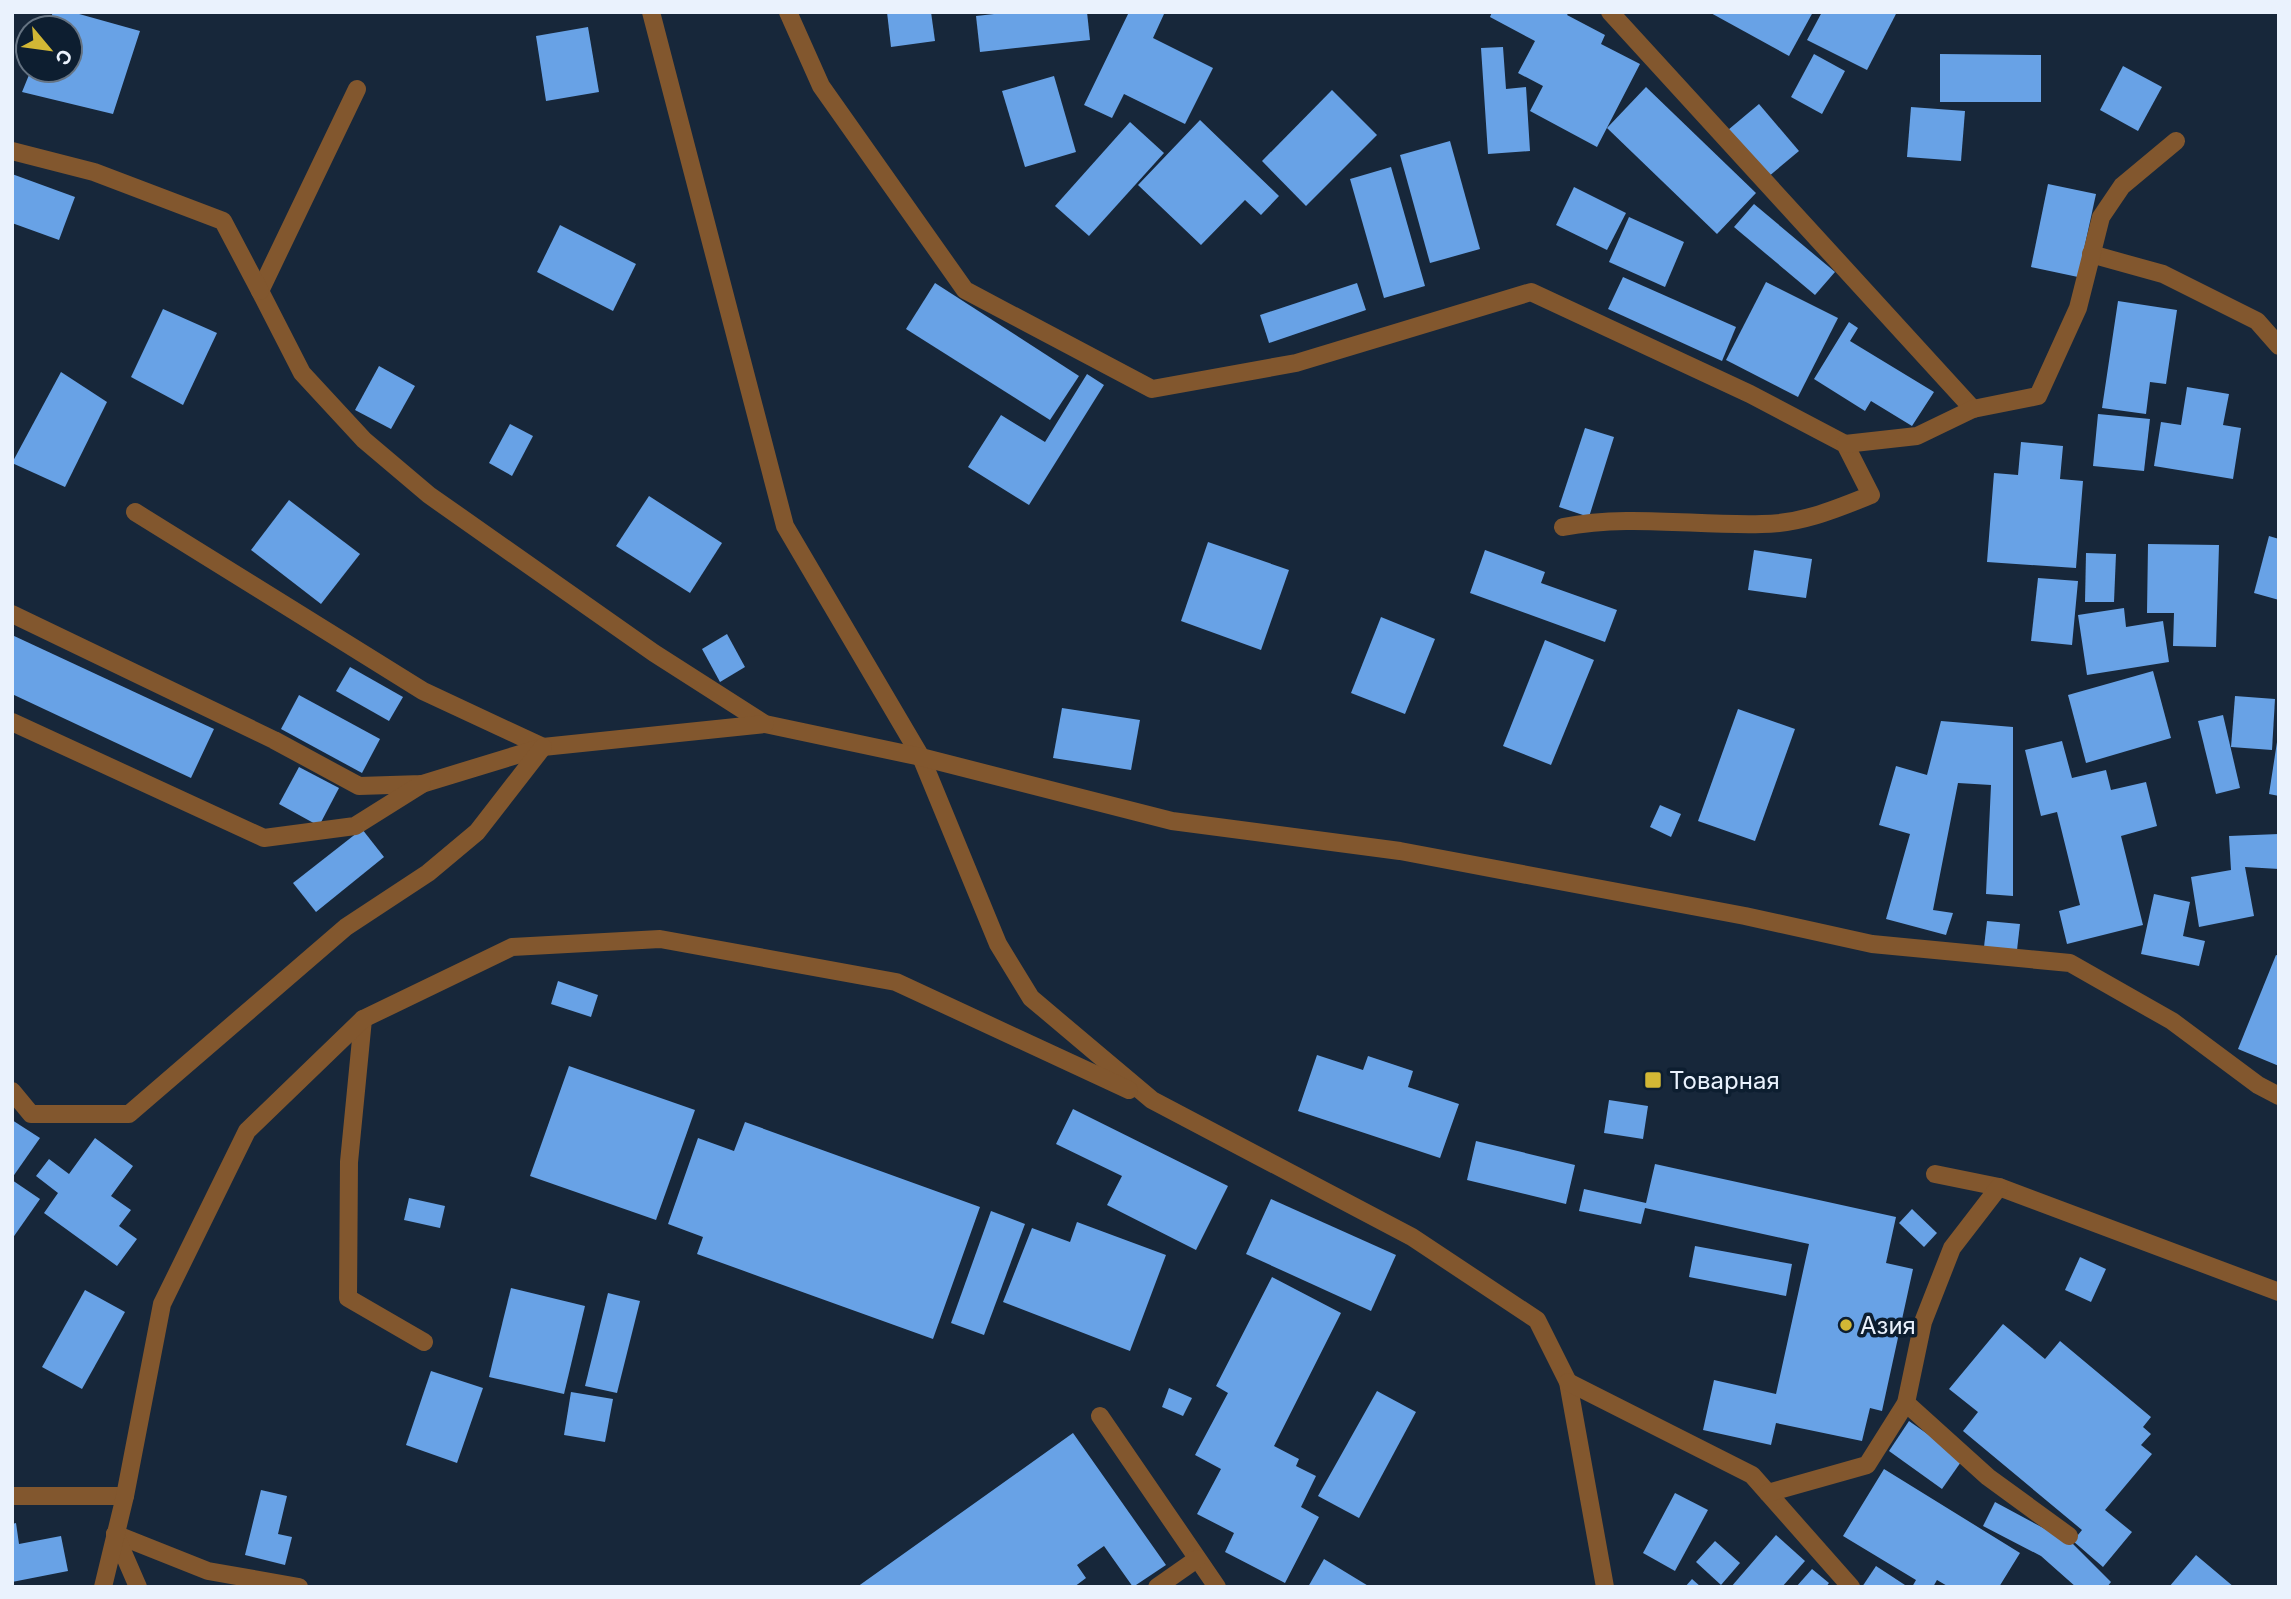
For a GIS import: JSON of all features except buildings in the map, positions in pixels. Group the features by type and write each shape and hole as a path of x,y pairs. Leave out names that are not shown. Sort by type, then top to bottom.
{"street":[{"path":"651,12 785,527 921,757 998,944 1031,998 1152,1100"},
{"path":"788,12 821,86 965,290 1152,389 1296,363 1531,292 1750,394 1845,444 1917,436 1973,409 2038,396 2078,308 2101,217 2122,186 2176,141"},
{"path":"1610,12 1973,409"},
{"path":"260,291 357,89"},
{"path":"12,150 94,172 223,221 302,373 364,440 441,503 654,653 765,724"},
{"path":"2091,254 2163,274 2257,321 2279,346"},
{"path":"1563,527 1597,520 1764,524 1820,516 1871,495 1845,444"},
{"path":"135,512 423,691 543,747"},
{"path":"12,614 274,740 359,786 422,785"},
{"path":"12,722 264,838 355,825 422,785 543,747 765,724 921,757 1172,821 1400,851 1745,916 1872,944 2070,963 2172,1021 2259,1085 2279,1096"},
{"path":"12,1090 31,1114 129,1114 346,927 428,873 477,832 543,747"},
{"path":"103,1587 125,1496 162,1304 247,1130 363,1019 512,947 660,939 896,982 1152,1100 1412,1237 1537,1320 1568,1382 1605,1587"},
{"path":"363,1019 349,1162 348,1298 424,1342"},
{"path":"1935,1174 1999,1187 2279,1293"},
{"path":"1768,1493 1867,1465 1906,1403 1923,1322 1952,1248 1999,1187"},
{"path":"1568,1382 1752,1475 1851,1587"},
{"path":"1906,1403 1988,1477 2070,1536"},
{"path":"1100,1416 1217,1587"},
{"path":"12,1496 125,1496"},
{"path":"116,1534 138,1587"},
{"path":"116,1534 208,1571 299,1587"},
{"path":"1157,1587 1197,1559"}],"place":[{"name":"Товарная","path":"1653,1080"},
{"name":"Азия","path":"1846,1325"}]}
